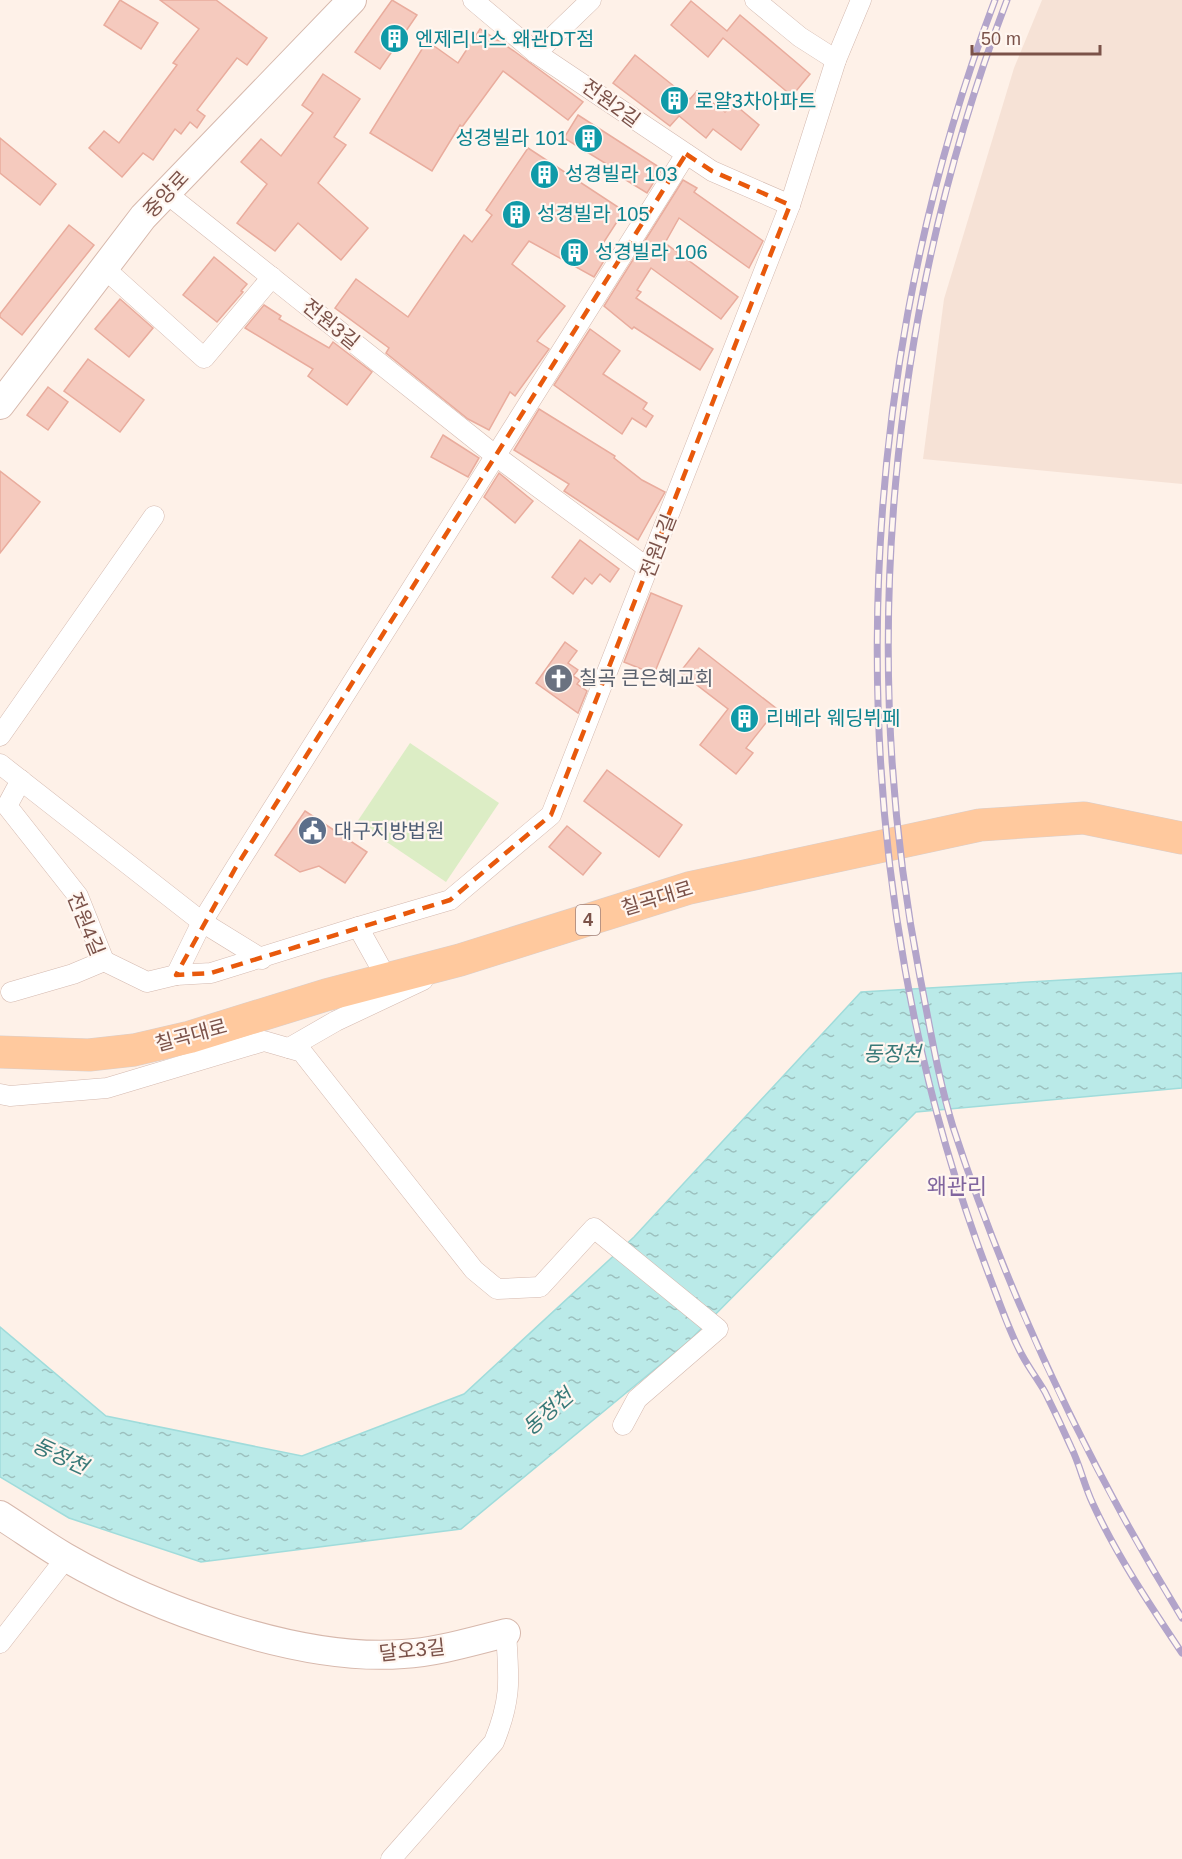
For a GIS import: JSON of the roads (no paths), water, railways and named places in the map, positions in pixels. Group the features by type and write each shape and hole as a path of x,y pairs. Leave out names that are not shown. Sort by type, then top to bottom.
{"main road":[{"name":"칠곡대로","path":"0,1052 89,1055 134,1050 460,960 689,888 980,825 1084,818 1182,838"}],"street":[{"name":"중앙로","path":"0,405 143,217 351,0"},
{"name":"전원2길","path":"473,0 537,53 712,171 790,205"},
{"path":"537,53 591,0"},
{"path":"755,0 800,37 836,60"},
{"name":"전원1길","path":"104,961 147,982 176,975 211,973 450,900 551,815 790,205 836,60 861,0"},
{"path":"176,975 202,922 686,154"},
{"name":"전원3길","path":"166,193 496,456 649,569"},
{"path":"104,268 204,358 272,277"},
{"path":"0,736 154,516"},
{"path":"0,764 202,922 262,959"},
{"name":"전원4길","path":"11,992 74,974 104,961 78,896 7,807 21,780"},
{"path":"358,927 387,979"},
{"path":"289,1048 336,1021 393,996 460,960"},
{"path":"3,1091 107,1088 264,1041 302,1052 474,1270 497,1289 540,1287 594,1228 718,1329 637,1399 623,1425"},
{"name":"달오3길","path":"0,1515 66,1558 141,1594 201,1617 268,1638 319,1650 363,1655 405,1654 506,1633 510,1690 503,1720 494,1742 391,1859"},
{"path":"0,1643 66,1558"}],"water":[{"name":"동정천","path":"1182,973 1182,1088 916,1112 689,1341 461,1529 201,1562 69,1518 0,1477 0,1327 106,1416 302,1456 464,1394 634,1237 861,992"}],"railway":[{"path":"995,0 944,155 908,314 885,477 877,642 884,806 905,969 941,1128 992,1283 1018,1347 1045,1392 1065,1433 1102,1523 1134,1580 1182,1653"},
{"path":"1007,0 967,117 935,237 911,359 896,483 889,607 890,731 901,855 920,977 939,1071 953,1127 975,1192 1025,1318 1082,1440 1182,1618"}],"place":[{"name":"엔제리너스 왜관DT점","path":"394,39"},
{"name":"로얄3차아파트","path":"674,101"},
{"name":"성경빌라 101","path":"589,138"},
{"name":"성경빌라 103","path":"544,174"},
{"name":"성경빌라 105","path":"516,214"},
{"name":"성경빌라 106","path":"574,252"},
{"name":"칠곡 큰은혜교회","path":"558,678"},
{"name":"리베라 웨딩뷔페","path":"745,718"},
{"name":"대구지방법원","path":"313,831"}],"district":[{"name":"왜관리","path":"957,1186"}]}
